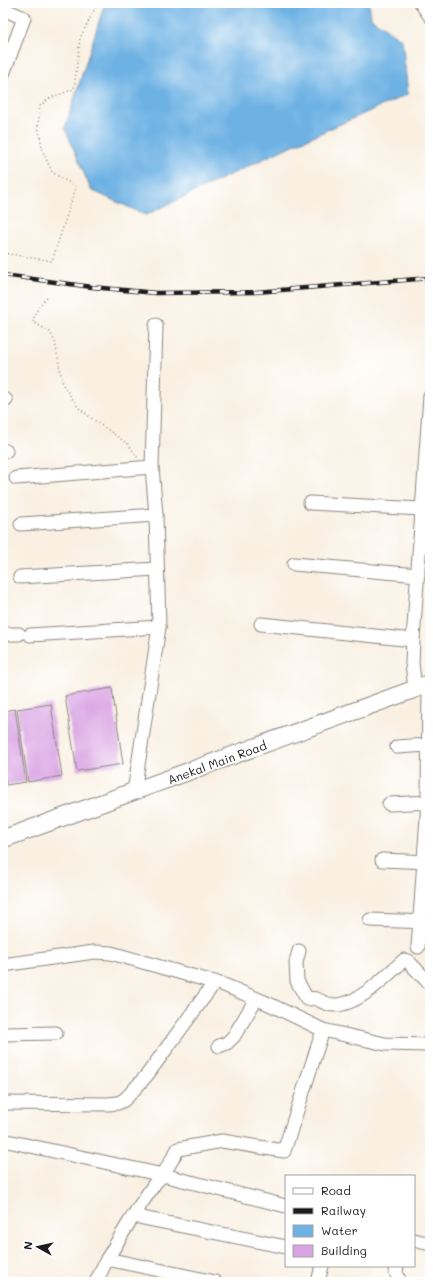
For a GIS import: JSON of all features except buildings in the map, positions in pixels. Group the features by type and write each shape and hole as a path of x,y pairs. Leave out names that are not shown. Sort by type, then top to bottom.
{"main road":[{"name":"Anekal Main Road","path":"3,839 425,685"}],"street":[{"path":"421,3 430,16"},
{"path":"3,9 24,18 3,71"},
{"path":"134,792 159,627 156,569 156,516 148,467 156,325"},
{"path":"418,947 425,922 429,802 429,742 425,685 412,663 418,575 425,545 424,504 430,396"},
{"path":"16,478 148,467"},
{"path":"310,503 424,504"},
{"path":"21,524 156,516"},
{"path":"294,564 418,575"},
{"path":"20,577 156,569"},
{"path":"261,624 413,640"},
{"path":"3,634 24,635 159,627"},
{"path":"397,747 429,742"},
{"path":"389,804 429,802"},
{"path":"382,860 427,862"},
{"path":"370,920 425,922"},
{"path":"299,951 296,962 297,981 307,999"},
{"path":"3,965 94,952 111,953 224,985 323,1030 385,1044 430,1045"},
{"path":"286,1013 307,999 316,999 325,1004 333,1005 348,1002 375,986 404,960 408,961 430,984"},
{"path":"3,1103 108,1104 118,1103 124,1100 147,1075 215,982"},
{"path":"219,1046 227,1044 234,1036 256,999"},
{"path":"96,1282 133,1216 178,1149 222,1141 284,1151 323,1030"},
{"path":"3,1034 56,1033"},
{"path":"3,1140 159,1179"},
{"path":"3,1148 285,1206"},
{"path":"133,1216 285,1247"},
{"path":"415,1240 430,1244"},
{"path":"107,1260 215,1282"},
{"path":"318,1282 322,1267"},
{"path":"397,1267 396,1272 400,1282"},
{"path":"405,1282 410,1282"}],"path":[{"path":"3,253 52,261 76,188 52,172 43,152 38,126 40,106 50,98 74,89 80,38 98,3"},
{"path":"46,297 37,309 33,317 33,322 50,332 55,342 63,385 78,407 128,444 148,467"}],"water":[{"path":"105,3 369,3 371,18 402,40 408,94 282,150 146,215 91,190 65,128"}],"railway":[{"path":"3,275 92,287 156,293 256,292 430,278"}]}
